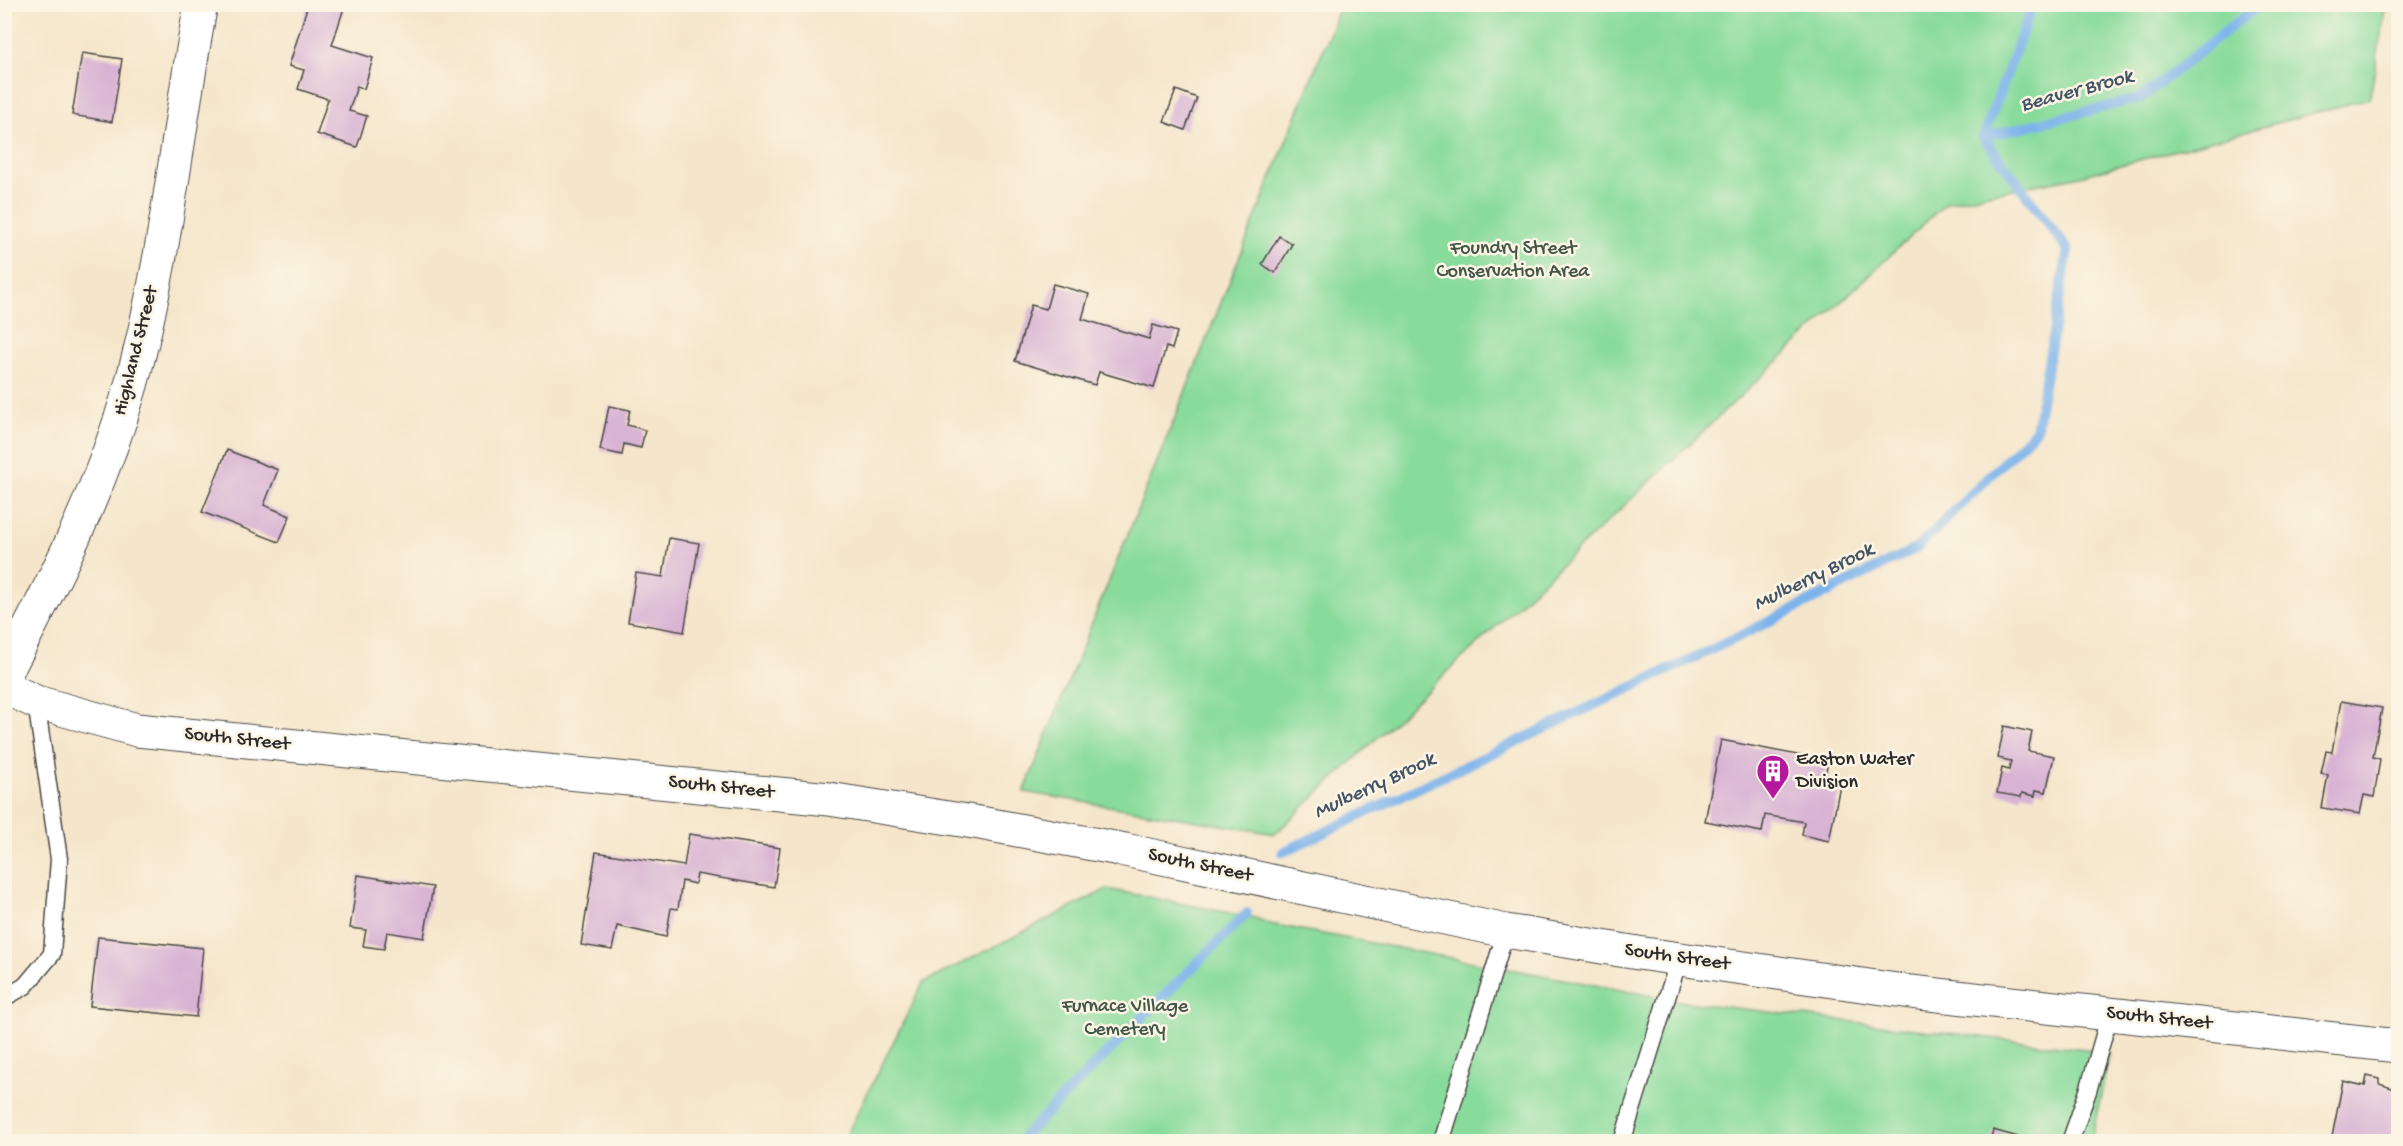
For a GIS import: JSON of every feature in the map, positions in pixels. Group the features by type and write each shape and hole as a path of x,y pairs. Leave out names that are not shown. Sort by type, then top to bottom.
{"street":[{"name":"Highland Street","path":"4,676 57,577 79,527 112,443 131,384 162,250 177,142 201,4"},
{"name":"South Street","path":"4,687 36,702 137,730 829,799 1125,850 1506,931 1678,959 1911,992 2398,1046"}],"lane":[{"path":"4,998 25,987 52,954 58,859 36,702"},
{"path":"1441,1142 1506,931"},
{"path":"1622,1142 1678,959"},
{"path":"2070,1142 2088,1091 2110,1014"}],"green space":[{"name":"Foundry Street Conservation Area","path":"1341,5 2386,5 2370,98 2076,177 1947,202 1275,834 1024,792"},
{"name":"Furnace Village Cemetery","path":"1107,889 1255,918 1270,924 1685,1002 2110,1052 2091,1141 843,1142 923,983"}],"building":[{"path":"308,4 331,4 344,8 332,45 373,58 364,89 357,86 349,111 367,116 357,147 317,134 328,99 298,89 304,70 289,66"},
{"path":"82,53 122,59 112,122 72,115"},
{"path":"1176,90 1197,98 1185,130 1164,122"},
{"path":"1279,236 1292,244 1275,273 1262,264"},
{"path":"1053,284 1089,294 1082,319 1149,339 1153,325 1177,332 1172,349 1166,347 1154,388 1099,372 1095,385 1015,361 1031,305 1046,309"},
{"path":"609,406 630,410 627,425 645,430 641,448 624,444 622,455 600,450"},
{"path":"227,450 278,470 264,505 290,516 279,542 202,512"},
{"path":"669,538 699,543 684,632 628,622 636,573 663,577"},
{"path":"2341,701 2382,708 2373,757 2380,759 2374,797 2364,795 2360,814 2322,808 2328,775 2321,774 2326,751 2332,752"},
{"path":"2004,726 2032,732 2028,751 2054,756 2046,792 2036,790 2035,796 2022,793 2021,797 1997,793 2002,768 2009,770 2011,761 1998,758"},
{"name":"Easton Water Division","path":"1721,740 1828,761 1824,782 1840,785 1829,841 1802,835 1804,822 1765,815 1762,832 1705,821"},
{"path":"689,834 780,848 774,887 697,874 695,884 682,881 678,909 671,908 666,937 617,926 612,950 581,945 596,852 684,866"},
{"path":"358,875 433,887 424,938 387,932 384,949 363,946 366,930 350,928"},
{"path":"98,937 203,948 196,1017 90,1006"},
{"path":"2367,1076 2379,1079 2379,1084 2398,1090 2398,1114 2394,1142 2331,1142 2343,1081 2365,1086"},
{"path":"1993,1130 2022,1138 2021,1142 1990,1142"}],"waterway":[{"path":"1983,137 2033,4"},
{"name":"Beaver Brook","path":"1983,137 2141,98 2260,4"},
{"name":"Mulberry Brook","path":"1283,852 1734,639 1917,548 2036,430 2068,250 1983,137"},
{"name":"Mulberry Brook","path":"1018,1142 1247,913"}],"place":[{"name":"Easton Water Division","path":"1773,800"}]}
